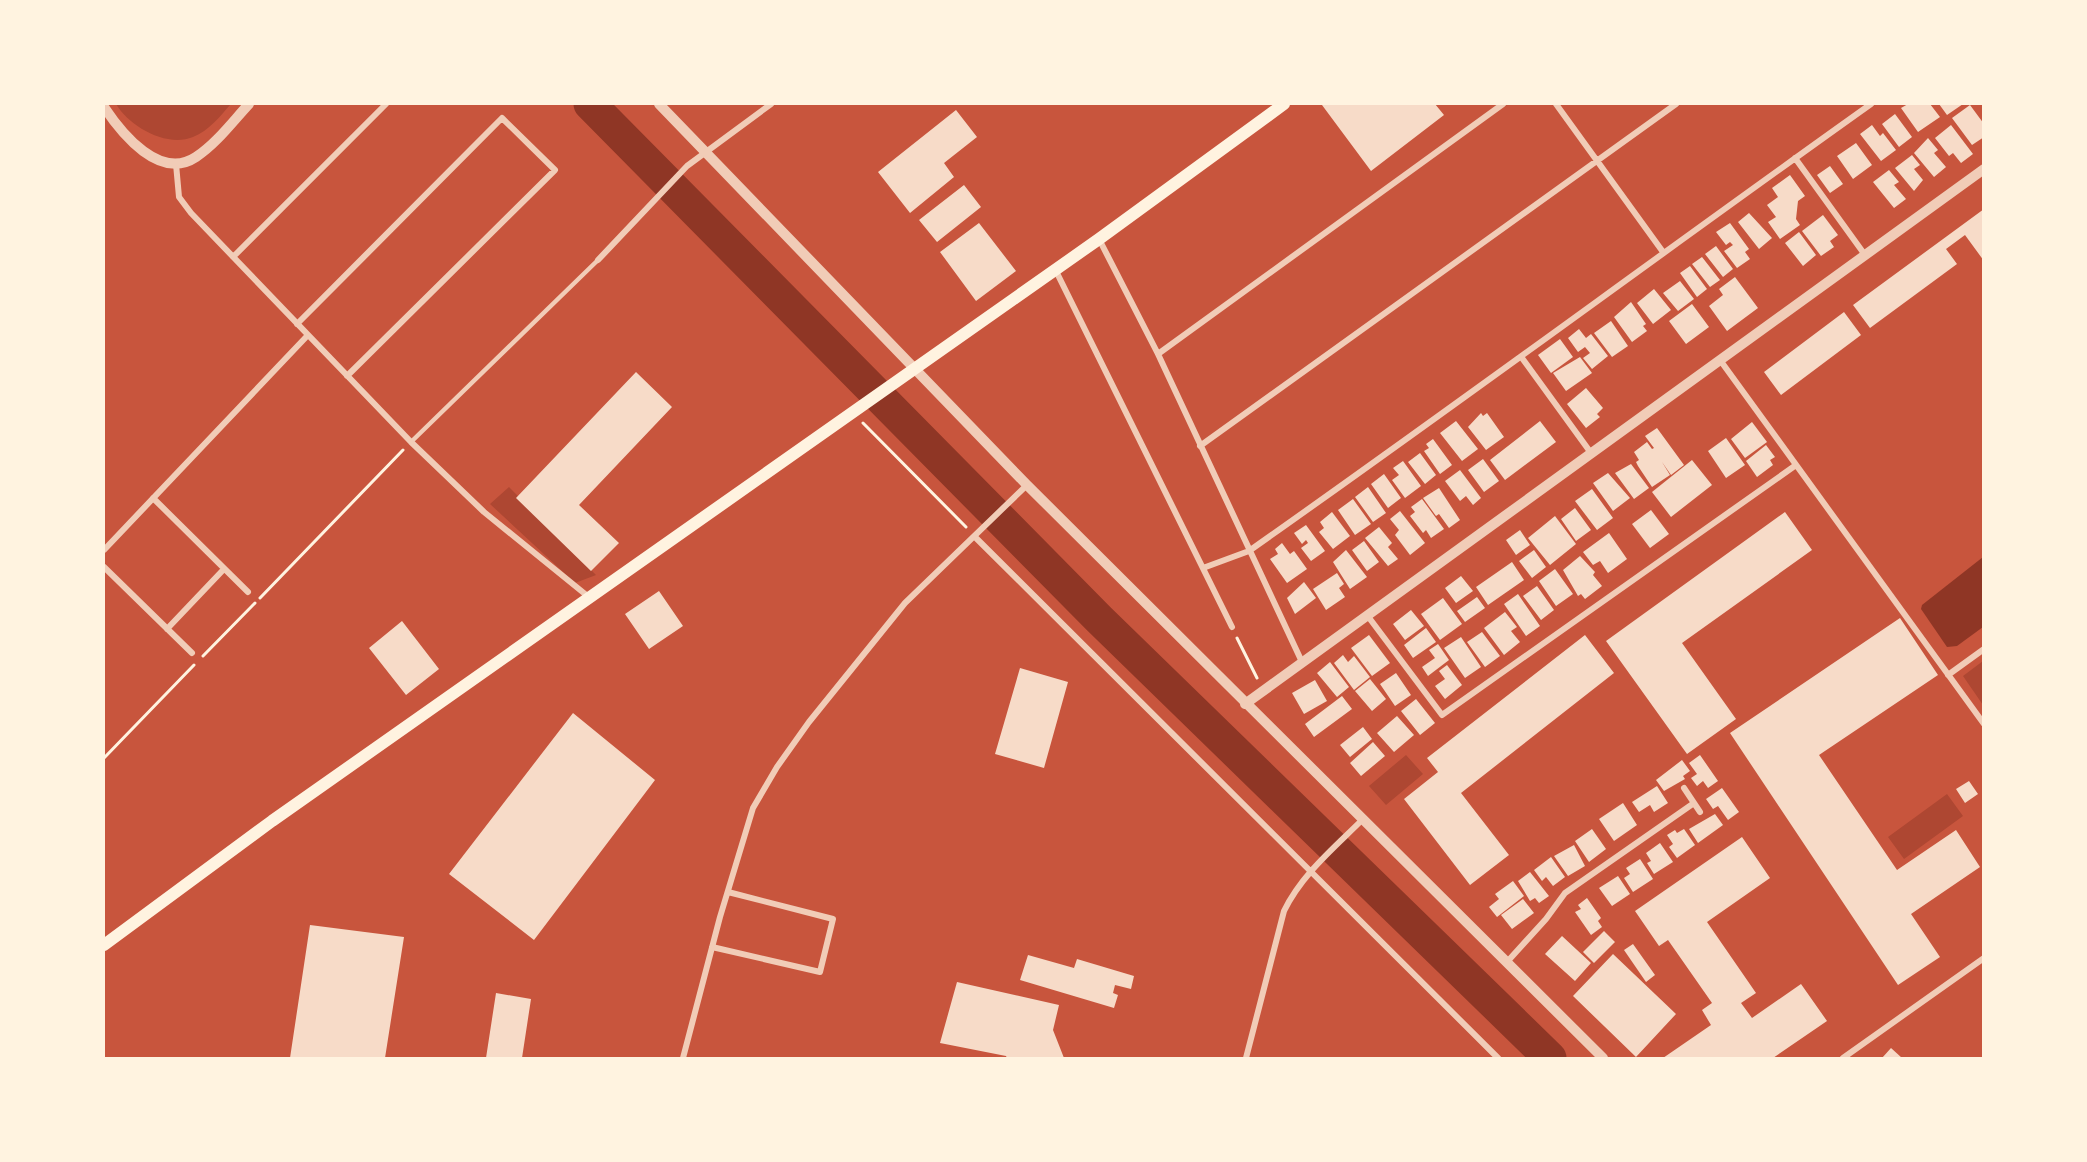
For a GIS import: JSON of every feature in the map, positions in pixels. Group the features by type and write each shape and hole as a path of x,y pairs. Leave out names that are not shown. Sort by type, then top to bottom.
{"main road":[{"path":"104,945 272,821 857,411 1284,104"}],"street":[{"path":"104,107 134,145 160,160 176,164 195,158 215,141 249,104"},
{"path":"233,257 386,104"},
{"path":"658,104 1027,485 1603,1059"},
{"path":"598,260 687,165 771,104"},
{"path":"1158,354 1503,104"},
{"path":"1556,104 1663,252"},
{"path":"1200,446 1676,104"},
{"path":"1203,568 1249,551 1522,358 1663,252 1871,104"},
{"path":"297,324 502,118 555,170 347,376"},
{"path":"1795,158 1865,255"},
{"path":"176,164 179,198 233,257 411,442 484,512 590,598"},
{"path":"1245,704 1983,169"},
{"path":"1099,238 1158,354 1302,662"},
{"path":"1055,269 1232,627"},
{"path":"104,550 308,335"},
{"path":"1522,358 1591,453"},
{"path":"1720,360 1983,724"},
{"path":"1367,615 1442,715 1796,465"},
{"path":"682,1059 753,808 777,767 809,722 905,603 1027,485"},
{"path":"153,498 248,592"},
{"path":"975,537 1498,1059"},
{"path":"104,567 192,653"},
{"path":"167,629 224,569"},
{"path":"1948,675 1983,649"},
{"path":"1684,788 1700,812"},
{"path":"1506,963 1546,919 1565,893 1694,803"},
{"path":"1246,1059 1284,911 1293,892 1309,872 1362,820"},
{"path":"712,947 820,972 833,919 728,892"},
{"path":"1843,1059 1983,958"}],"lane":[{"path":"411,442 598,260"}],"path":[{"path":"857,411 975,537"},
{"path":"1232,627 1263,690"}],"shaded area":[{"path":"116,104 231,104 204,131 182,140 171,140 139,127"},
{"path":"509,487 596,575 575,583 490,504"},
{"path":"1983,557 1983,627 1957,646 1947,647 1921,609 1922,605"},
{"path":"1983,661 1983,705 1963,676"},
{"path":"1406,755 1423,774 1386,805 1369,786"},
{"path":"1947,794 1963,816 1904,859 1888,837"}],"building":[{"path":"1435,104 1444,115 1371,171 1322,105"},
{"path":"1908,104 1930,104 1940,117 1918,132 1901,108"},
{"path":"1939,104 1963,104 1947,115"},
{"path":"1970,105 1984,124 1984,137 1972,145 1952,118"},
{"path":"956,110 977,137 944,163 954,177 910,213 878,172"},
{"path":"1895,114 1912,137 1899,147 1882,124"},
{"path":"1872,125 1880,136 1883,133 1896,150 1881,161 1860,134"},
{"path":"1951,125 1973,154 1961,163 1953,153 1949,156 1935,138"},
{"path":"1928,138 1938,150 1934,153 1946,167 1934,177 1914,153"},
{"path":"1856,143 1872,165 1853,179 1837,156"},
{"path":"1912,155 1920,165 1914,169 1923,180 1914,191 1895,168"},
{"path":"1830,166 1843,184 1830,193 1817,175"},
{"path":"1889,170 1899,182 1894,185 1906,199 1894,208 1873,182"},
{"path":"1790,175 1805,196 1798,201 1796,219 1800,225 1780,239 1768,222 1776,217 1767,205 1778,197 1772,188"},
{"path":"964,185 981,207 937,242 919,220"},
{"path":"1984,209 1984,261 1965,235 1946,249 1957,264 1870,328 1853,305"},
{"path":"1749,213 1772,238 1759,249 1738,222"},
{"path":"1823,215 1838,235 1830,241 1834,247 1821,256 1802,231"},
{"path":"979,223 1016,271 976,301 940,252"},
{"path":"1730,223 1749,249 1745,252 1750,259 1737,268 1724,251 1733,245 1730,242 1726,245 1716,232"},
{"path":"1799,232 1816,255 1803,266 1785,243"},
{"path":"1716,246 1733,269 1723,277 1705,254"},
{"path":"1702,257 1720,280 1710,287 1692,264"},
{"path":"1690,266 1707,289 1697,297 1680,273"},
{"path":"1735,277 1758,308 1727,331 1709,306 1723,295 1719,289"},
{"path":"1680,281 1694,299 1678,311 1663,293"},
{"path":"1654,289 1671,310 1653,324 1637,303"},
{"path":"1631,302 1646,324 1643,326 1647,331 1632,342 1614,317"},
{"path":"1692,304 1709,327 1686,344 1669,321"},
{"path":"1844,312 1861,335 1781,395 1764,372"},
{"path":"1611,321 1628,346 1612,357 1594,333"},
{"path":"1579,329 1586,338 1591,334 1608,356 1592,369 1583,358 1590,353 1585,347 1578,352 1568,338"},
{"path":"1560,339 1573,357 1551,373 1538,355"},
{"path":"1580,357 1592,373 1566,391 1553,373"},
{"path":"636,372 672,407 579,505 619,543 591,571 516,498"},
{"path":"1586,388 1603,408 1597,414 1600,417 1586,428 1567,404"},
{"path":"1481,413 1483,416 1487,413 1504,437 1486,450 1468,427"},
{"path":"1456,421 1478,449 1462,461 1440,433"},
{"path":"1540,421 1556,442 1505,480 1490,460"},
{"path":"1752,422 1767,442 1745,458 1731,439"},
{"path":"1657,428 1684,465 1671,475 1662,462 1670,475 1652,487 1638,466 1636,462 1639,460 1634,452 1647,442 1652,449 1654,448 1645,436"},
{"path":"1726,438 1745,465 1726,478 1708,451"},
{"path":"1433,439 1452,465 1440,474 1424,451 1429,448 1426,444"},
{"path":"1766,445 1775,457 1770,460 1773,465 1757,477 1746,461"},
{"path":"1420,453 1436,475 1425,484 1408,462"},
{"path":"1483,459 1499,481 1484,492 1468,470"},
{"path":"1692,460 1712,485 1671,517 1652,492"},
{"path":"1403,461 1421,486 1405,498 1392,480 1399,475 1393,468"},
{"path":"1631,464 1649,488 1634,499 1615,473"},
{"path":"1460,470 1481,498 1473,505 1466,496 1460,501 1445,481"},
{"path":"1608,473 1630,498 1613,511 1593,483"},
{"path":"1384,474 1401,498 1388,508 1371,484"},
{"path":"1368,487 1386,513 1373,522 1355,497"},
{"path":"1439,488 1460,520 1449,528 1439,514 1436,516 1423,498"},
{"path":"1592,489 1613,518 1597,530 1575,501"},
{"path":"1353,499 1371,524 1355,535 1338,510"},
{"path":"1422,499 1444,529 1431,538 1426,530 1423,533 1410,516 1415,512 1411,507"},
{"path":"1575,508 1591,530 1576,541 1561,519"},
{"path":"1651,510 1669,534 1650,548 1632,524"},
{"path":"1400,511 1425,543 1410,555 1395,535 1399,530 1390,519"},
{"path":"1332,512 1350,536 1333,549 1319,532 1324,528 1320,522"},
{"path":"1785,512 1812,550 1682,643 1736,719 1687,754 1606,641"},
{"path":"1555,516 1576,544 1550,565 1528,538"},
{"path":"1306,525 1325,551 1311,561 1301,548 1308,543 1306,540 1302,544 1294,533"},
{"path":"1379,527 1392,543 1388,547 1398,559 1388,566 1365,538"},
{"path":"1520,530 1530,545 1516,555 1506,540"},
{"path":"1609,533 1627,559 1608,573 1600,561 1593,565 1583,552"},
{"path":"1364,541 1379,562 1367,571 1352,550"},
{"path":"1282,543 1290,554 1294,551 1307,569 1287,583 1270,559 1278,554 1275,549"},
{"path":"1346,550 1367,577 1350,589 1333,562"},
{"path":"1534,550 1546,567 1532,578 1519,561"},
{"path":"1580,556 1595,572 1593,575 1602,586 1585,599 1581,594 1578,596 1563,570"},
{"path":"1512,562 1524,580 1488,605 1476,587"},
{"path":"1555,569 1573,594 1556,606 1539,581"},
{"path":"1337,573 1344,584 1339,588 1345,597 1326,610 1313,589"},
{"path":"1461,576 1473,591 1456,603 1445,588"},
{"path":"1304,582 1316,598 1295,614 1287,598"},
{"path":"1537,586 1554,610 1541,620 1523,596"},
{"path":"659,591 683,626 649,649 625,614"},
{"path":"1518,594 1540,626 1526,636 1504,604"},
{"path":"1477,597 1485,608 1465,622 1457,611"},
{"path":"1443,598 1462,624 1440,640 1421,614"},
{"path":"1411,610 1424,626 1405,640 1393,624"},
{"path":"1505,612 1517,627 1511,631 1520,642 1504,655 1484,628"},
{"path":"1900,618 1938,675 1819,755 1897,870 1956,830 1980,867 1911,914 1940,957 1898,985 1730,733"},
{"path":"402,621 439,669 406,695 369,648"},
{"path":"1426,628 1436,642 1413,658 1404,645"},
{"path":"1482,632 1500,656 1485,667 1467,642"},
{"path":"1369,635 1390,663 1372,676 1351,648"},
{"path":"1585,635 1614,673 1461,793 1509,855 1470,885 1404,799 1438,772 1427,758"},
{"path":"1461,637 1481,667 1465,678 1444,648"},
{"path":"1438,644 1449,660 1428,676 1422,667 1435,658 1429,650"},
{"path":"1343,655 1348,662 1354,656 1370,677 1354,690 1334,663"},
{"path":"1330,662 1349,687 1337,697 1317,673"},
{"path":"1447,665 1462,685 1445,699 1435,686 1445,679 1439,671"},
{"path":"1020,668 1068,682 1044,768 995,754"},
{"path":"1396,673 1411,695 1395,706 1380,684"},
{"path":"1370,679 1386,699 1372,711 1355,691"},
{"path":"1315,680 1327,701 1304,714 1292,693"},
{"path":"1342,696 1352,709 1314,737 1305,724"},
{"path":"1416,699 1435,723 1420,735 1401,711"},
{"path":"573,713 655,780 534,940 449,874"},
{"path":"1397,716 1414,735 1394,752 1377,733"},
{"path":"1363,727 1372,739 1350,757 1340,745"},
{"path":"1373,742 1385,756 1361,776 1350,763"},
{"path":"1700,755 1718,781 1708,788 1703,781 1697,786 1691,778 1697,774 1689,763"},
{"path":"1682,760 1690,771 1683,776 1685,779 1664,791 1656,780"},
{"path":"1969,781 1978,794 1965,803 1956,789"},
{"path":"1657,786 1668,803 1654,812 1650,805 1639,812 1632,802"},
{"path":"1722,788 1739,812 1728,820 1718,806 1713,809 1706,799"},
{"path":"1623,803 1637,825 1614,841 1599,819"},
{"path":"1715,814 1723,825 1698,843 1689,829"},
{"path":"1592,829 1606,849 1589,862 1575,841"},
{"path":"1684,829 1695,845 1677,858 1669,847 1673,844 1667,835 1675,830 1677,833"},
{"path":"1742,837 1770,878 1707,922 1756,993 1741,1003 1752,1018 1801,984 1827,1021 1773,1058 1663,1058 1711,1025 1702,1010 1712,1003 1668,940 1659,946 1635,911"},
{"path":"1660,843 1673,862 1654,874 1647,863 1651,861 1646,853"},
{"path":"1574,845 1585,866 1568,876 1554,856"},
{"path":"1551,857 1565,877 1553,886 1546,877 1542,881 1534,870"},
{"path":"1640,859 1653,879 1633,892 1624,878 1630,874 1626,868"},
{"path":"1530,872 1549,896 1539,903 1535,898 1530,901 1518,881"},
{"path":"1618,876 1630,894 1612,906 1599,888"},
{"path":"1513,881 1524,896 1497,917 1489,907 1499,899 1495,894"},
{"path":"1587,898 1601,918 1598,921 1602,927 1591,935 1575,912 1581,909 1578,905"},
{"path":"1523,899 1534,913 1512,929 1501,915"},
{"path":"310,925 404,937 385,1058 290,1058"},
{"path":"1604,931 1615,942 1594,963 1583,952"},
{"path":"1562,936 1591,963 1575,981 1545,954"},
{"path":"1633,944 1655,975 1646,982 1624,950"},
{"path":"1613,954 1676,1014 1636,1057 1573,996"},
{"path":"1028,955 1074,968 1077,959 1134,976 1131,989 1115,985 1113,993 1118,995 1114,1008 1020,980"},
{"path":"957,982 1059,1005 1053,1030 1064,1058 1007,1058 940,1043"},
{"path":"496,993 531,999 522,1058 486,1058"},
{"path":"1891,1048 1902,1058 1882,1058"}],"waterway":[{"path":"590,104 1099,619 1550,1058"}]}
